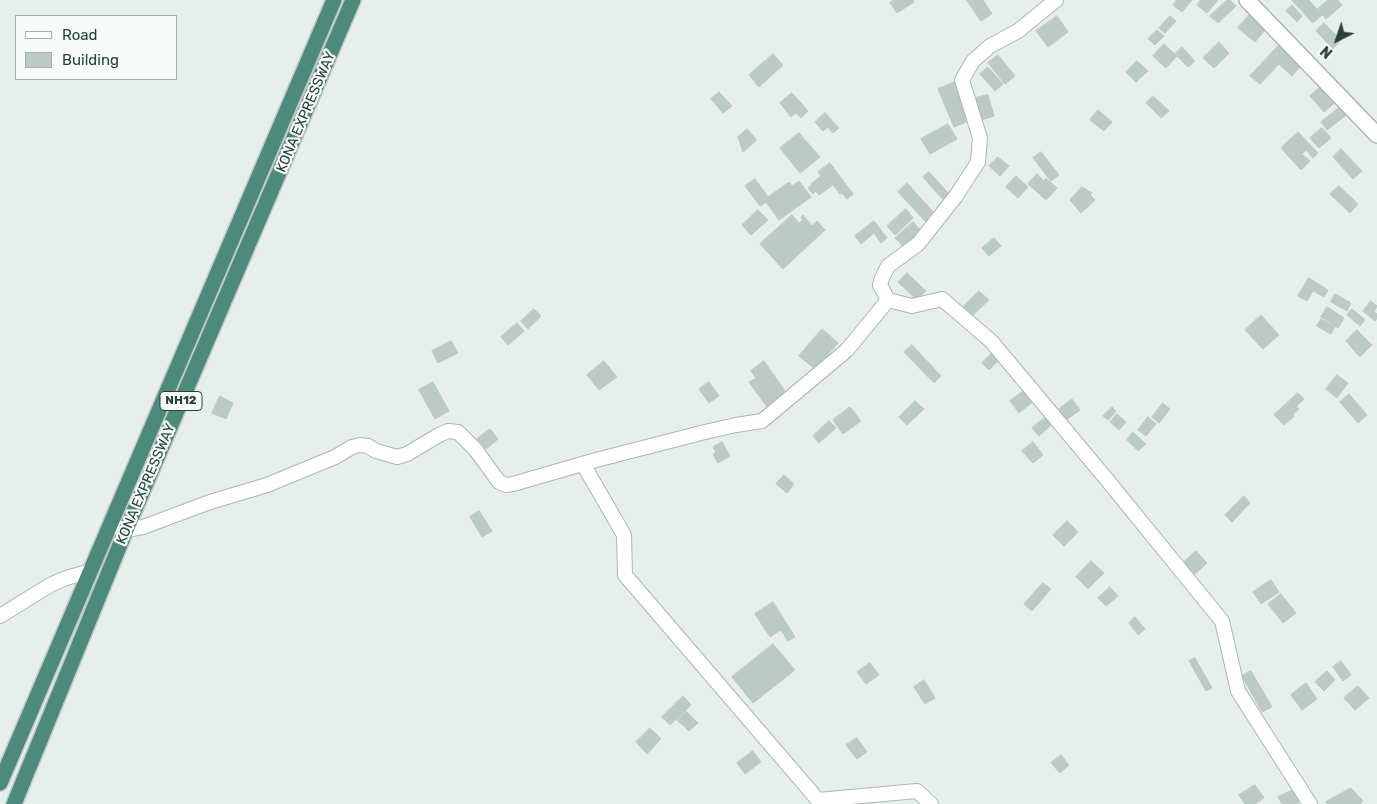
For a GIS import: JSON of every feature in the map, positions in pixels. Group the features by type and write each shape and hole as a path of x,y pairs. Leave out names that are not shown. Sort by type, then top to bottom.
{"highway":[{"name":"KONA EXPRESSWAY","path":"0,783 334,0"},
{"name":"KONA EXPRESSWAY","path":"14,804 126,530 354,0"}],"main road":[{"path":"1247,0 1377,135"}],"street":[{"path":"1056,0 1018,31 990,46 973,61 962,80 980,138 978,162 956,196 918,244 888,266 880,285 888,300 912,306 942,299 990,341 1028,385 1222,621 1238,691 1310,804"},
{"path":"110,524 126,530 143,527 210,502 267,485 360,445 368,446 376,451 397,457 407,454 439,435 448,432 458,432 475,449 499,482 506,485 705,432 762,421 847,350 888,300"},
{"path":"583,464 624,535 625,575 818,800 917,791 931,804"},
{"path":"0,616 66,578 91,571"}],"building":[{"path":"894,0 913,0 914,2 897,13 890,3"},
{"path":"967,0 983,0 992,14 981,21"},
{"path":"1177,0 1192,0 1182,12 1173,5"},
{"path":"1201,0 1218,0 1207,13 1197,5"},
{"path":"1227,0 1230,0 1236,6 1218,23 1210,16"},
{"path":"1292,0 1309,0 1322,15 1313,23"},
{"path":"1328,0 1338,0 1342,5 1326,19 1318,9"},
{"path":"1292,5 1302,16 1297,22 1286,11"},
{"path":"1249,15 1265,30 1255,42 1238,28"},
{"path":"1057,16 1068,32 1048,47 1036,31"},
{"path":"1170,16 1176,21 1165,33 1159,28"},
{"path":"1324,23 1341,40 1333,49 1316,31"},
{"path":"1157,30 1164,36 1155,45 1148,39"},
{"path":"1219,42 1229,53 1214,68 1203,58"},
{"path":"1282,42 1304,62 1292,76 1279,64 1260,84 1250,76"},
{"path":"1164,44 1177,56 1166,68 1153,56"},
{"path":"1182,47 1195,61 1188,67 1175,54"},
{"path":"773,54 783,65 759,87 749,75"},
{"path":"998,55 1015,76 1005,84 988,63"},
{"path":"1137,61 1148,71 1136,82 1126,72"},
{"path":"988,67 1003,84 995,91 980,74"},
{"path":"955,82 971,120 954,127 938,89"},
{"path":"1325,83 1339,99 1324,112 1310,96"},
{"path":"719,92 732,106 723,113 711,99"},
{"path":"792,93 808,111 801,118 796,113 791,117 780,103"},
{"path":"988,95 994,116 982,120 975,98"},
{"path":"1153,96 1169,111 1161,118 1146,103"},
{"path":"1343,105 1349,113 1327,130 1321,122"},
{"path":"1098,110 1112,122 1104,131 1090,120"},
{"path":"825,113 839,128 833,133 828,127 823,131 815,122"},
{"path":"948,124 957,139 930,154 921,139"},
{"path":"1322,128 1331,138 1319,148 1310,138"},
{"path":"747,129 757,140 743,152 738,137"},
{"path":"1298,132 1318,153 1313,158 1306,150 1302,154 1310,161 1301,170 1281,148"},
{"path":"799,133 820,157 800,173 780,148"},
{"path":"1341,149 1362,171 1353,179 1333,157"},
{"path":"1041,152 1059,175 1051,181 1033,158"},
{"path":"998,157 1009,166 1000,176 989,166"},
{"path":"830,163 853,194 847,199 833,185 819,195 816,191 813,194 808,188 821,176 818,172"},
{"path":"929,172 950,195 944,201 923,177"},
{"path":"1037,174 1044,181 1046,178 1057,188 1046,200 1028,184"},
{"path":"1016,176 1028,187 1018,198 1006,187"},
{"path":"755,179 768,197 789,182 792,186 799,181 811,197 779,220 766,202 760,206 745,186"},
{"path":"907,183 935,214 926,222 898,192"},
{"path":"1339,186 1358,204 1350,213 1330,194"},
{"path":"1082,187 1092,193 1090,195 1095,200 1081,213 1070,200"},
{"path":"906,209 913,218 895,235 887,226"},
{"path":"758,210 768,220 751,235 742,225"},
{"path":"792,215 799,223 803,220 801,218 803,215 812,226 817,221 825,230 783,269 760,244"},
{"path":"874,221 887,238 881,243 874,233 861,244 855,236"},
{"path":"913,222 924,234 907,250 895,238"},
{"path":"994,238 1001,246 989,256 982,248"},
{"path":"907,273 926,291 917,300 898,282"},
{"path":"1309,278 1328,290 1324,297 1313,291 1307,301 1298,296"},
{"path":"979,291 989,300 971,317 962,308"},
{"path":"1335,294 1351,303 1347,311 1331,302"},
{"path":"1371,301 1377,306 1374,312 1377,314 1375,321 1363,311"},
{"path":"1327,307 1344,318 1338,328 1321,317"},
{"path":"534,309 541,316 528,329 521,321"},
{"path":"1352,309 1365,320 1360,326 1347,315"},
{"path":"1261,315 1279,335 1263,349 1245,330"},
{"path":"1321,319 1335,327 1331,334 1317,326"},
{"path":"517,323 524,331 508,345 501,337"},
{"path":"822,329 838,343 815,369 799,356"},
{"path":"1357,330 1372,345 1360,357 1346,341"},
{"path":"451,341 458,353 438,363 432,351"},
{"path":"912,345 941,376 934,383 904,352"},
{"path":"992,353 999,360 989,370 982,363"},
{"path":"604,361 617,377 599,390 587,375"},
{"path":"764,361 787,394 767,407 749,382 756,378 751,371"},
{"path":"1337,375 1348,383 1337,398 1326,389"},
{"path":"433,382 449,411 435,419 419,390"},
{"path":"709,382 719,396 709,403 699,389"},
{"path":"1026,389 1035,400 1019,413 1010,401"},
{"path":"1298,393 1304,399 1296,407 1299,409 1293,414 1294,416 1284,425 1274,415"},
{"path":"1349,394 1367,415 1358,423 1340,402"},
{"path":"220,396 233,403 226,419 212,413"},
{"path":"1072,399 1080,410 1065,421 1058,410"},
{"path":"915,401 924,409 907,425 899,417"},
{"path":"1163,403 1170,409 1159,423 1152,417"},
{"path":"850,407 861,421 843,434 833,420"},
{"path":"1112,407 1116,411 1108,420 1103,416"},
{"path":"1117,414 1126,422 1119,430 1110,422"},
{"path":"1046,417 1052,424 1039,436 1032,428"},
{"path":"1148,417 1156,424 1146,436 1138,430"},
{"path":"829,421 836,428 819,443 813,436"},
{"path":"490,429 498,439 486,449 477,439"},
{"path":"1133,432 1146,444 1138,451 1127,440"},
{"path":"722,442 730,456 718,463 713,454 716,452 713,447"},
{"path":"1033,442 1043,455 1033,463 1022,451"},
{"path":"784,475 794,484 787,493 776,484"},
{"path":"1244,496 1250,503 1232,522 1225,515"},
{"path":"479,511 492,531 482,537 470,517"},
{"path":"1067,521 1078,532 1064,546 1053,535"},
{"path":"1196,551 1207,563 1195,574 1184,562"},
{"path":"1091,561 1104,573 1088,589 1076,577"},
{"path":"1271,580 1279,592 1261,604 1253,592"},
{"path":"1043,583 1051,589 1032,611 1024,604"},
{"path":"1110,587 1118,596 1106,606 1098,598"},
{"path":"1281,594 1296,613 1283,623 1268,604"},
{"path":"773,602 795,637 788,641 781,630 770,637 755,614"},
{"path":"1135,617 1145,629 1138,635 1129,623"},
{"path":"773,644 795,670 753,703 732,677"},
{"path":"1195,658 1212,688 1206,691 1189,661"},
{"path":"1341,661 1351,675 1343,681 1333,667"},
{"path":"870,663 879,675 866,684 857,672"},
{"path":"1251,671 1272,707 1262,712 1242,676"},
{"path":"1327,671 1335,680 1324,691 1315,682"},
{"path":"924,680 935,698 925,704 914,687"},
{"path":"1306,683 1317,699 1302,710 1291,695"},
{"path":"1358,686 1369,698 1355,710 1344,698"},
{"path":"683,696 691,705 670,725 662,717"},
{"path":"686,711 698,723 689,731 677,720"},
{"path":"650,728 661,739 647,754 636,742"},
{"path":"857,738 867,752 857,759 846,745"},
{"path":"753,751 761,762 745,774 737,763"},
{"path":"1061,755 1069,765 1060,773 1051,763"},
{"path":"1255,785 1264,798 1255,804 1245,804 1239,795"},
{"path":"1297,788 1303,800 1296,804 1282,804 1278,797"},
{"path":"1351,788 1363,801 1360,804 1328,804 1326,802"}]}
